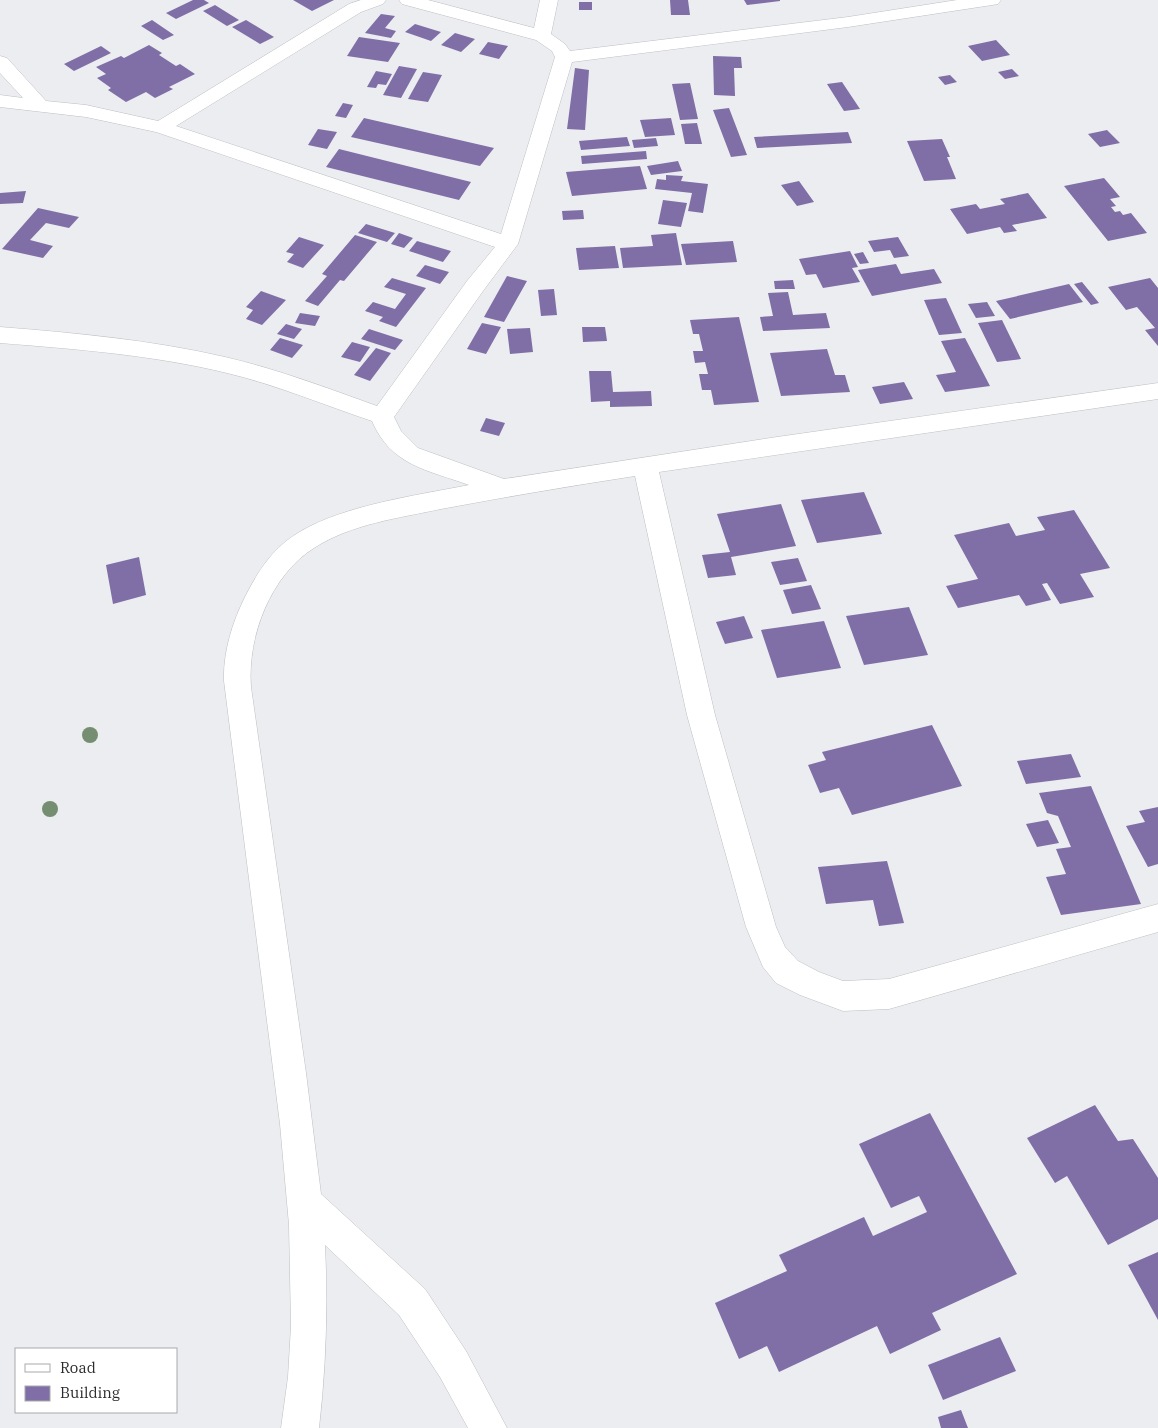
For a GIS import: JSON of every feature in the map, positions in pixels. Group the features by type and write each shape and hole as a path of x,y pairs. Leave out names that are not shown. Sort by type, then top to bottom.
{"street":[{"path":"161,127 354,8 377,0"},
{"path":"382,416 475,286 508,244 564,57 559,48 542,36 450,6 408,0"},
{"path":"542,36 549,0"},
{"path":"564,57 846,15 992,0"},
{"path":"0,62 40,104"},
{"path":"0,101 40,104 86,111 161,127 508,244"},
{"path":"0,335 94,343 174,354 259,374 382,416"},
{"path":"300,1428 306,1391 310,1276 303,1162 240,708 237,667 244,632 253,606 275,569 294,548 322,533 357,518 434,500 646,465 1158,391"},
{"path":"382,416 386,430 398,445 410,454 503,488"},
{"path":"646,465 704,724 761,927 774,957 787,972 811,984 843,996 889,994 1158,918"},
{"path":"305,1203 412,1302 453,1364 488,1428"}],"building":[{"path":"193,0 204,0 209,3 176,19 166,13"},
{"path":"293,0 334,0 312,11"},
{"path":"670,0 688,0 690,15 671,15"},
{"path":"744,0 780,0 780,1 747,5"},
{"path":"579,2 592,2 592,10 579,10"},
{"path":"215,5 239,20 227,26 203,11"},
{"path":"381,14 395,16 385,28 396,31 391,38 365,33"},
{"path":"152,20 174,35 163,40 141,26"},
{"path":"246,20 274,37 260,44 232,27"},
{"path":"415,24 441,32 431,41 405,32"},
{"path":"455,33 475,39 461,52 441,45"},
{"path":"359,37 400,43 388,62 347,56"},
{"path":"996,40 1010,55 982,61 968,46"},
{"path":"488,42 508,46 499,59 479,54"},
{"path":"149,45 162,53 159,55 176,66 180,64 195,74 169,87 173,89 155,98 146,92 126,102 108,90 111,88 97,78 106,74 96,67 121,56 124,58"},
{"path":"101,46 111,53 74,71 64,64"},
{"path":"713,56 741,57 742,68 734,68 735,96 714,95"},
{"path":"399,66 417,69 401,98 383,95"},
{"path":"575,68 589,70 585,130 567,129"},
{"path":"1012,69 1019,76 1005,79 998,72"},
{"path":"376,71 392,74 386,85 378,84 376,88 367,87"},
{"path":"423,72 442,75 428,102 408,99"},
{"path":"950,75 957,82 945,85 938,77"},
{"path":"842,82 860,109 844,111 827,84"},
{"path":"690,83 698,119 680,120 672,84"},
{"path":"343,103 353,105 346,118 335,116"},
{"path":"729,108 747,155 731,157 713,110"},
{"path":"364,118 494,148 480,166 351,137"},
{"path":"671,118 675,135 645,137 640,120"},
{"path":"697,123 702,144 685,144 681,124"},
{"path":"318,129 337,132 327,149 308,145"},
{"path":"1107,130 1120,143 1100,147 1088,134"},
{"path":"848,132 852,143 757,148 754,137"},
{"path":"627,137 630,146 581,150 579,141"},
{"path":"656,138 658,146 634,148 632,140"},
{"path":"942,139 950,157 947,157 956,179 924,181 907,141"},
{"path":"339,149 471,182 459,200 326,167"},
{"path":"646,151 647,159 582,164 581,156"},
{"path":"678,161 682,171 651,175 647,166"},
{"path":"640,166 647,189 572,196 566,172"},
{"path":"666,175 683,176 681,181 708,184 703,213 688,211 692,193 655,189 657,179 666,180"},
{"path":"1104,178 1120,197 1110,199 1116,206 1111,207 1115,212 1120,211 1123,215 1131,213 1147,233 1108,241 1064,186"},
{"path":"799,181 814,202 797,206 781,185"},
{"path":"26,191 23,203 0,204 0,193"},
{"path":"1028,193 1047,218 1012,225 1017,231 1004,233 1000,227 967,234 950,209 976,204 980,209 1005,204 1000,199"},
{"path":"663,200 687,203 681,227 658,224"},
{"path":"38,208 79,217 69,228 46,223 30,240 53,246 43,258 2,249"},
{"path":"583,210 584,219 563,220 562,211"},
{"path":"366,224 395,233 387,242 358,233"},
{"path":"399,233 413,238 404,248 391,244"},
{"path":"676,233 682,265 623,268 620,248 653,246 651,235"},
{"path":"355,235 377,242 344,281 340,280 318,306 305,301 327,276 322,274"},
{"path":"299,237 324,245 303,268 287,262 294,254 286,252"},
{"path":"898,237 909,256 894,258 890,250 874,252 868,241"},
{"path":"417,241 451,251 443,262 409,251"},
{"path":"733,241 737,262 686,265 681,244"},
{"path":"615,246 619,268 579,270 576,248"},
{"path":"850,251 858,267 852,268 860,282 823,288 816,274 806,275 799,259"},
{"path":"863,252 869,263 860,264 854,254"},
{"path":"896,264 901,274 934,269 942,283 872,296 858,270"},
{"path":"425,265 449,272 440,284 416,276"},
{"path":"507,276 527,281 504,322 484,317"},
{"path":"392,278 426,288 396,327 379,321 383,317 365,311 373,302 395,309 406,294 384,287"},
{"path":"1150,278 1158,288 1158,346 1145,330 1155,328 1137,307 1126,310 1108,287"},
{"path":"793,280 795,289 775,289 774,281"},
{"path":"1082,282 1099,303 1091,305 1074,284"},
{"path":"1069,284 1083,302 1010,319 996,301"},
{"path":"554,289 557,315 541,316 538,290"},
{"path":"261,291 286,300 262,325 246,319 253,310 246,307"},
{"path":"788,292 793,315 826,313 830,328 763,331 760,317 773,316 768,293"},
{"path":"946,298 962,333 939,335 924,300"},
{"path":"987,302 995,316 976,318 968,304"},
{"path":"300,313 320,316 315,326 295,323"},
{"path":"739,317 759,402 714,405 711,390 702,390 699,374 708,374 705,362 695,363 693,351 703,351 699,334 693,334 690,320"},
{"path":"1002,320 1021,359 997,362 978,323"},
{"path":"482,323 501,327 486,354 467,349"},
{"path":"286,324 302,329 294,339 277,334"},
{"path":"582,327 605,327 607,341 583,342"},
{"path":"530,328 533,352 510,354 507,329"},
{"path":"369,329 403,340 395,350 361,339"},
{"path":"280,338 303,345 292,358 270,350"},
{"path":"965,338 990,386 945,392 936,375 956,372 941,341"},
{"path":"352,342 370,347 360,362 341,357"},
{"path":"376,348 391,353 370,381 354,375"},
{"path":"827,349 835,375 845,375 850,392 781,396 770,353"},
{"path":"589,371 611,371 613,392 651,391 652,406 610,407 610,401 591,402"},
{"path":"904,382 913,399 880,404 872,387"},
{"path":"486,418 505,423 499,436 480,431"},
{"path":"864,492 882,534 817,543 801,500"},
{"path":"781,504 796,546 731,557 736,575 708,578 702,555 730,552 717,514"},
{"path":"1074,510 1110,568 1080,574 1094,597 1060,604 1047,583 1042,584 1051,600 1026,606 1019,595 958,608 946,586 978,579 954,535 1009,523 1016,536 1045,530 1037,517"},
{"path":"139,557 146,595 113,604 106,565"},
{"path":"798,558 807,581 780,585 771,562"},
{"path":"811,585 821,609 792,614 783,590"},
{"path":"909,607 928,655 864,665 846,616"},
{"path":"744,616 753,638 725,644 716,622"},
{"path":"824,621 841,668 777,678 761,630"},
{"path":"932,725 962,786 852,815 839,788 820,793 808,765 826,760 822,752"},
{"path":"1071,754 1081,777 1026,784 1017,761"},
{"path":"1091,786 1141,904 1061,915 1046,877 1066,874 1056,849 1071,847 1058,816 1047,813 1039,793"},
{"path":"1158,807 1158,864 1148,867 1126,826 1145,822 1139,811"},
{"path":"1048,820 1059,843 1037,847 1026,824"},
{"path":"887,861 904,923 879,926 873,900 826,904 818,867"},
{"path":"1095,1105 1118,1141 1133,1139 1158,1178 1158,1219 1108,1245 1067,1176 1055,1183 1027,1138"},
{"path":"930,1113 1017,1274 932,1313 941,1330 890,1354 877,1326 779,1372 767,1346 739,1359 715,1303 787,1271 779,1255 864,1217 873,1236 927,1212 919,1196 891,1208 859,1144"},
{"path":"1158,1252 1158,1320 1128,1265"},
{"path":"1000,1337 1016,1371 943,1400 928,1365"},
{"path":"961,1410 968,1428 941,1428 938,1417"}]}
